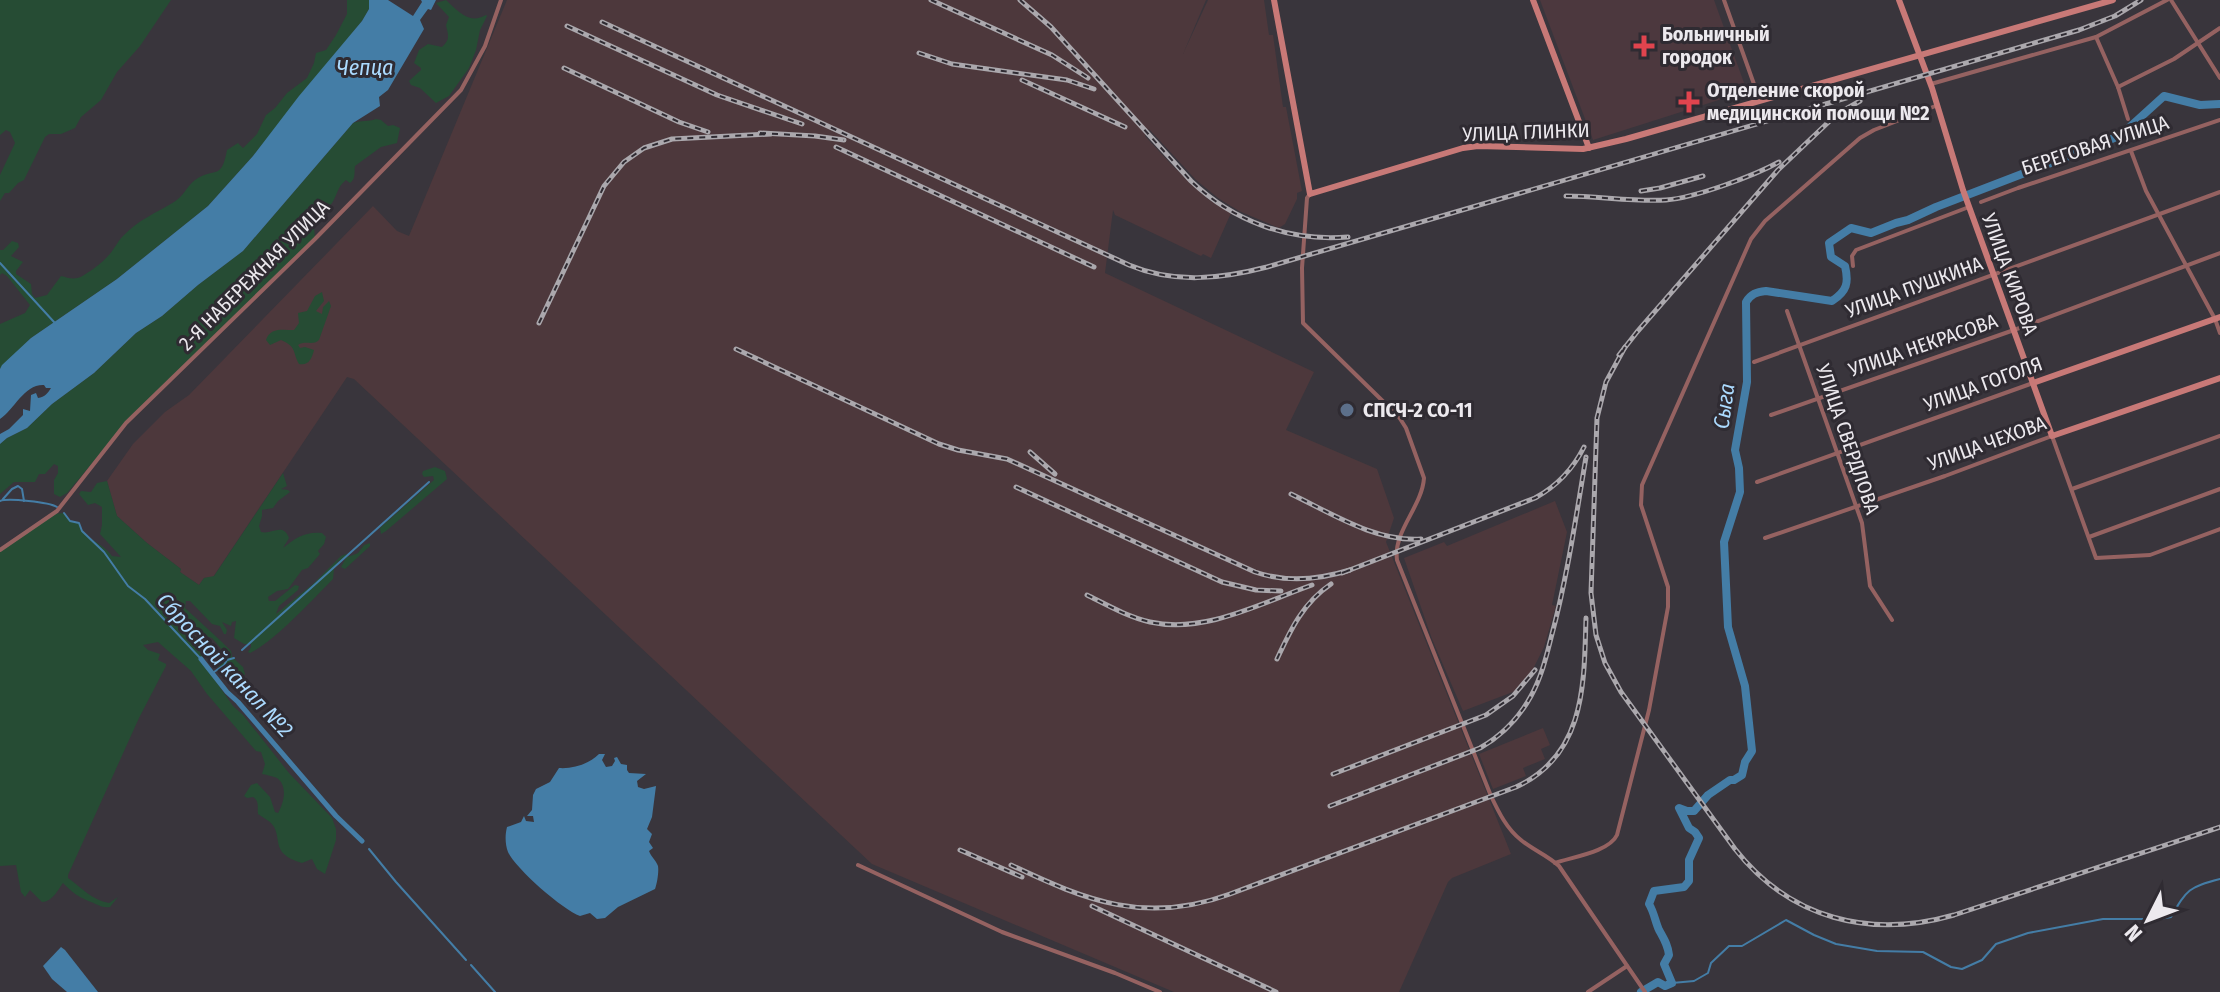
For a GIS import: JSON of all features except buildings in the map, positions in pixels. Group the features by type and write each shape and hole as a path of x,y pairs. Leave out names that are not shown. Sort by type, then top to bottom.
{"main road":[{"path":"1274,0 1310,194"},
{"path":"1533,0 1589,148"},
{"name":"УЛИЦА КИРОВА","path":"1899,0 1931,84 1963,190 2052,436"},
{"name":"УЛИЦА ГЛИНКИ","path":"1310,194 1463,148 1589,148 2113,0"},
{"name":"УЛИЦА ГОГОЛЯ","path":"2033,383 2217,318"},
{"name":"УЛИЦА ЧЕХОВА","path":"2052,436 2220,378"}],"street":[{"name":"2-Я НАБЕРЕЖНАЯ УЛИЦА","path":"0,550 57,511 126,423 315,239 461,90 485,46 501,0"},
{"path":"1724,0 1760,101"},
{"path":"1931,84 2096,37 2169,0 2220,78"},
{"path":"2118,87 2198,44 2220,28"},
{"path":"2096,37 2128,119"},
{"path":"1555,863 1606,847 1614,842 1617,835 1649,710 1668,607 1668,587 1641,505 1642,485 1751,239 1765,221 1860,138 1938,105"},
{"name":"БЕРЕГОВАЯ УЛИЦА","path":"1981,202 2220,120"},
{"path":"2131,151 2146,191 2185,266 2217,318 2220,333"},
{"name":"УЛИЦА ПУШКИНА","path":"1754,362 2220,192"},
{"path":"1310,194 1307,198 1302,268 1303,323 1399,417 1406,428 1424,485 1398,543 1397,560 1472,751 1500,816 1521,840 1555,863 1645,992"},
{"path":"1853,266 1852,256 1856,250 1969,207"},
{"name":"УЛИЦА НЕКРАСОВА","path":"1771,415 2014,330 2220,253"},
{"name":"УЛИЦА СВЕРДЛОВА","path":"1787,311 1862,523 1870,586 1892,620"},
{"name":"УЛИЦА ГОГОЛЯ","path":"1757,482 2033,383"},
{"name":"УЛИЦА КИРОВА","path":"2052,436 2096,558 2150,555 2220,529"},
{"name":"УЛИЦА ЧЕХОВА","path":"1765,538 2052,436"},
{"path":"2072,489 2220,436"},
{"path":"2089,537 2220,489"},
{"path":"858,865 1014,936 1160,992"},
{"path":"1588,992 1627,966"}],"shaded area":[{"path":"507,0 1206,0 1183,54 1208,0 1264,0 1302,191 1297,193 1285,224 1279,228 1218,198 1196,180 1149,129 1145,136 1171,164 1208,199 1231,213 1211,258 1115,215 1113,210 1105,273 1314,372 1286,430 1377,469 1394,518 1386,542 1511,854 1448,882 1399,992 1174,992 872,864 354,379 347,377 213,577 204,578 199,585 117,516 107,481 133,444 165,412 189,395 373,206 397,231 409,236"},
{"name":"Больничный городок","path":"1540,0 1714,0 1747,91 1593,140"},
{"path":"1555,501 1567,532 1552,605 1556,606 1544,647 1518,690 1463,711 1432,639 1404,558 1444,542 1447,546"},
{"path":"1543,728 1550,745 1541,749 1545,759 1523,768 1526,776 1493,789 1479,754"}],"green space":[{"path":"0,0 171,0 140,46 117,72 101,100 81,117 75,128 45,137 24,180 5,193 0,201 0,175 15,143 10,132 6,130 0,135"},
{"path":"347,0 369,0 369,9 362,21 253,156 208,206 117,279 31,338 0,369 0,324 25,313 30,305 7,276 0,275 0,250 12,241 18,243 19,247 11,256 23,262 16,274 31,284 35,298 47,295 61,276 78,278 94,269 129,230 177,200 195,180 220,170 227,150 238,143 243,148 257,134 266,115 307,78 316,53 326,50 347,14"},
{"path":"446,0 469,18 487,16 469,68 449,96 436,103 409,81 421,70 414,63 419,50 428,44 442,47 447,42 449,17 436,3"},
{"path":"376,119 400,128 397,143 381,147 355,166 353,180 343,183 332,203 308,217 314,226 315,239 126,423 67,493 60,497 54,494 58,466 54,464 45,474 39,474 35,482 14,482 0,494 0,444 27,428 52,404 94,373 136,333 243,251 353,123"},
{"path":"322,292 324,301 316,311 322,314 323,307 329,301 331,306 319,340 298,345 314,350 308,363 299,364 290,345 281,340 270,345 266,340 274,331 294,330 299,323 298,313 307,311 315,296"},
{"path":"435,467 445,471 447,479 381,534 380,528 434,480 433,476 424,477 422,474"},
{"path":"283,473 287,486 281,489 290,492 273,508 262,510 261,532 280,530 287,533 289,538 283,548 306,534 322,533 326,537 318,551 320,554 308,568 302,570 288,589 268,597 269,601 275,601 295,585 299,586 279,606 276,614 341,556 346,554 348,557 358,553 364,545 370,543 370,546 345,569 341,567 346,558 338,561 333,579 282,630 250,653 251,644 234,638 236,621 231,626 222,622 227,630 224,634 220,626 212,624 190,601 186,601 185,608 231,651 232,657 243,667 243,677 232,674 225,665 217,667 216,659 223,651 212,638 199,634 189,625 185,629 214,651 211,657 199,649 204,659 201,660 233,706 289,773 332,818 336,840 325,874 317,869 312,859 302,863 291,859 280,849 274,827 258,814 257,800 244,796 251,785 257,783 270,797 278,813 284,795 283,785 276,778 262,774 265,764 261,752 256,751 191,671 158,642 143,645 160,654 158,660 166,666 68,875 97,899 109,903 118,897 110,907 102,907 79,896 63,883 49,900 42,902 30,890 25,897 21,892 16,865 0,866 0,550 53,514 64,513 70,521 79,523 85,533 112,556 121,557 100,534 102,507 95,503 88,505 79,494 81,491 91,492 97,483 107,481 117,516 199,585 204,578 214,576"}],"water":[{"name":"Чепца","path":"369,0 388,0 413,16 421,0 436,0 420,20 424,29 388,90 379,97 380,106 353,123 243,251 136,333 94,373 52,404 27,428 0,444 0,434 23,415 23,409 30,411 31,395 36,393 38,398 51,388 44,385 31,388 0,419 2,365 31,338 117,279 208,206 253,156 362,21 369,9"},
{"path":"599,754 605,754 602,760 606,767 612,766 617,757 621,764 627,765 629,773 646,774 637,781 638,787 656,786 652,817 647,829 652,834 649,842 653,848 649,851 658,871 655,889 618,907 605,918 597,919 590,913 580,916 572,912 541,888 513,859 507,849 506,836 507,827 521,822 524,816 526,821 534,822 533,816 527,816 532,810 533,795 536,789 550,782 559,768 580,765"},
{"path":"61,947 98,992 67,992 52,979 43,966"}],"waterway":[{"name":"Сыга","path":"1641,992 1658,982 1665,986 1672,983 1664,964 1669,955 1668,948 1649,904 1654,891 1684,887 1689,881 1689,860 1699,838 1689,828 1679,808 1694,811 1708,795 1742,775 1752,751 1745,686 1728,627 1724,542 1740,492 1735,450 1747,382 1746,302 1754,294 1766,291 1832,301 1844,290 1847,277 1845,266 1831,257 1829,243 1851,228 1871,233 2100,144 2121,135 2164,96 2200,105 2220,104"},
{"path":"0,263 54,322"},
{"path":"242,650 429,482"},
{"name":"Сбросной канал №2","path":"3,499 18,486 22,489 24,501"},
{"name":"Сбросной канал №2","path":"0,501 28,501 57,507"},
{"name":"Сбросной канал №2","path":"64,513 70,521 79,523 82,531 104,552 128,586 145,599 201,659"},
{"path":"214,672 234,658"},
{"name":"Сбросной канал №2","path":"201,659 336,816 362,841"},
{"name":"Сбросной канал №2","path":"369,849 466,960"},
{"path":"1672,983 1694,981 1708,973 1711,963 1729,946 1742,946 1786,920 1836,944 1877,951 1923,952 1951,967 1962,969 1982,960 1996,944 2028,933 2103,919 2171,917 2190,890 2220,879"},
{"name":"Сбросной канал №2","path":"471,965 495,992"}],"railway":[{"path":"931,0 1052,55 1088,78"},
{"path":"1020,0 1051,27 1207,195 1244,218 1283,232 1326,238 1348,237"},
{"path":"602,22 1129,265 1163,275 1198,278 1267,267 2079,30 2115,16 2141,0"},
{"path":"567,26 717,95 802,124"},
{"path":"919,53 952,64 1067,80 1094,89"},
{"path":"564,68 679,122 708,132"},
{"path":"1022,80 1125,127"},
{"path":"1619,355 1778,170 1837,114 1860,101"},
{"path":"760,133 844,140"},
{"path":"539,323 604,186 624,162 644,148 672,139 771,134"},
{"path":"836,147 1094,267"},
{"path":"1566,196 1666,200 1724,186 1779,162"},
{"path":"1641,191 1703,176"},
{"path":"1625,347 1606,382 1597,418 1591,593 1596,635 1605,663 1621,692 1735,849 1757,873 1806,907 1834,917 1892,925 1923,922 1954,915 2220,827"},
{"path":"736,349 939,444 1007,459 1255,572 1302,579 1350,570"},
{"path":"1342,573 1535,498 1564,476 1584,447"},
{"path":"1030,452 1055,474"},
{"path":"1330,806 1480,748 1502,732 1521,712 1538,682 1557,616 1586,457"},
{"path":"1016,487 1222,582 1256,590 1281,591"},
{"path":"1291,494 1370,531 1404,539 1421,539"},
{"path":"1277,659 1305,608 1331,584"},
{"path":"1087,595 1142,620 1171,625 1232,615 1312,585"},
{"path":"1011,865 1065,889 1118,905 1171,908 1230,894 1516,787 1539,773 1556,756 1568,737 1581,692 1586,618"},
{"path":"1333,774 1486,715 1513,696 1535,670"},
{"path":"960,850 1022,877"},
{"path":"1092,906 1276,992"}],"place":[{"name":"Больничный городок","path":"1644,46"},
{"name":"Отделение скорой медицинской помощи №2","path":"1689,102"},
{"name":"СПСЧ-2 СО-11","path":"1347,410"}]}
